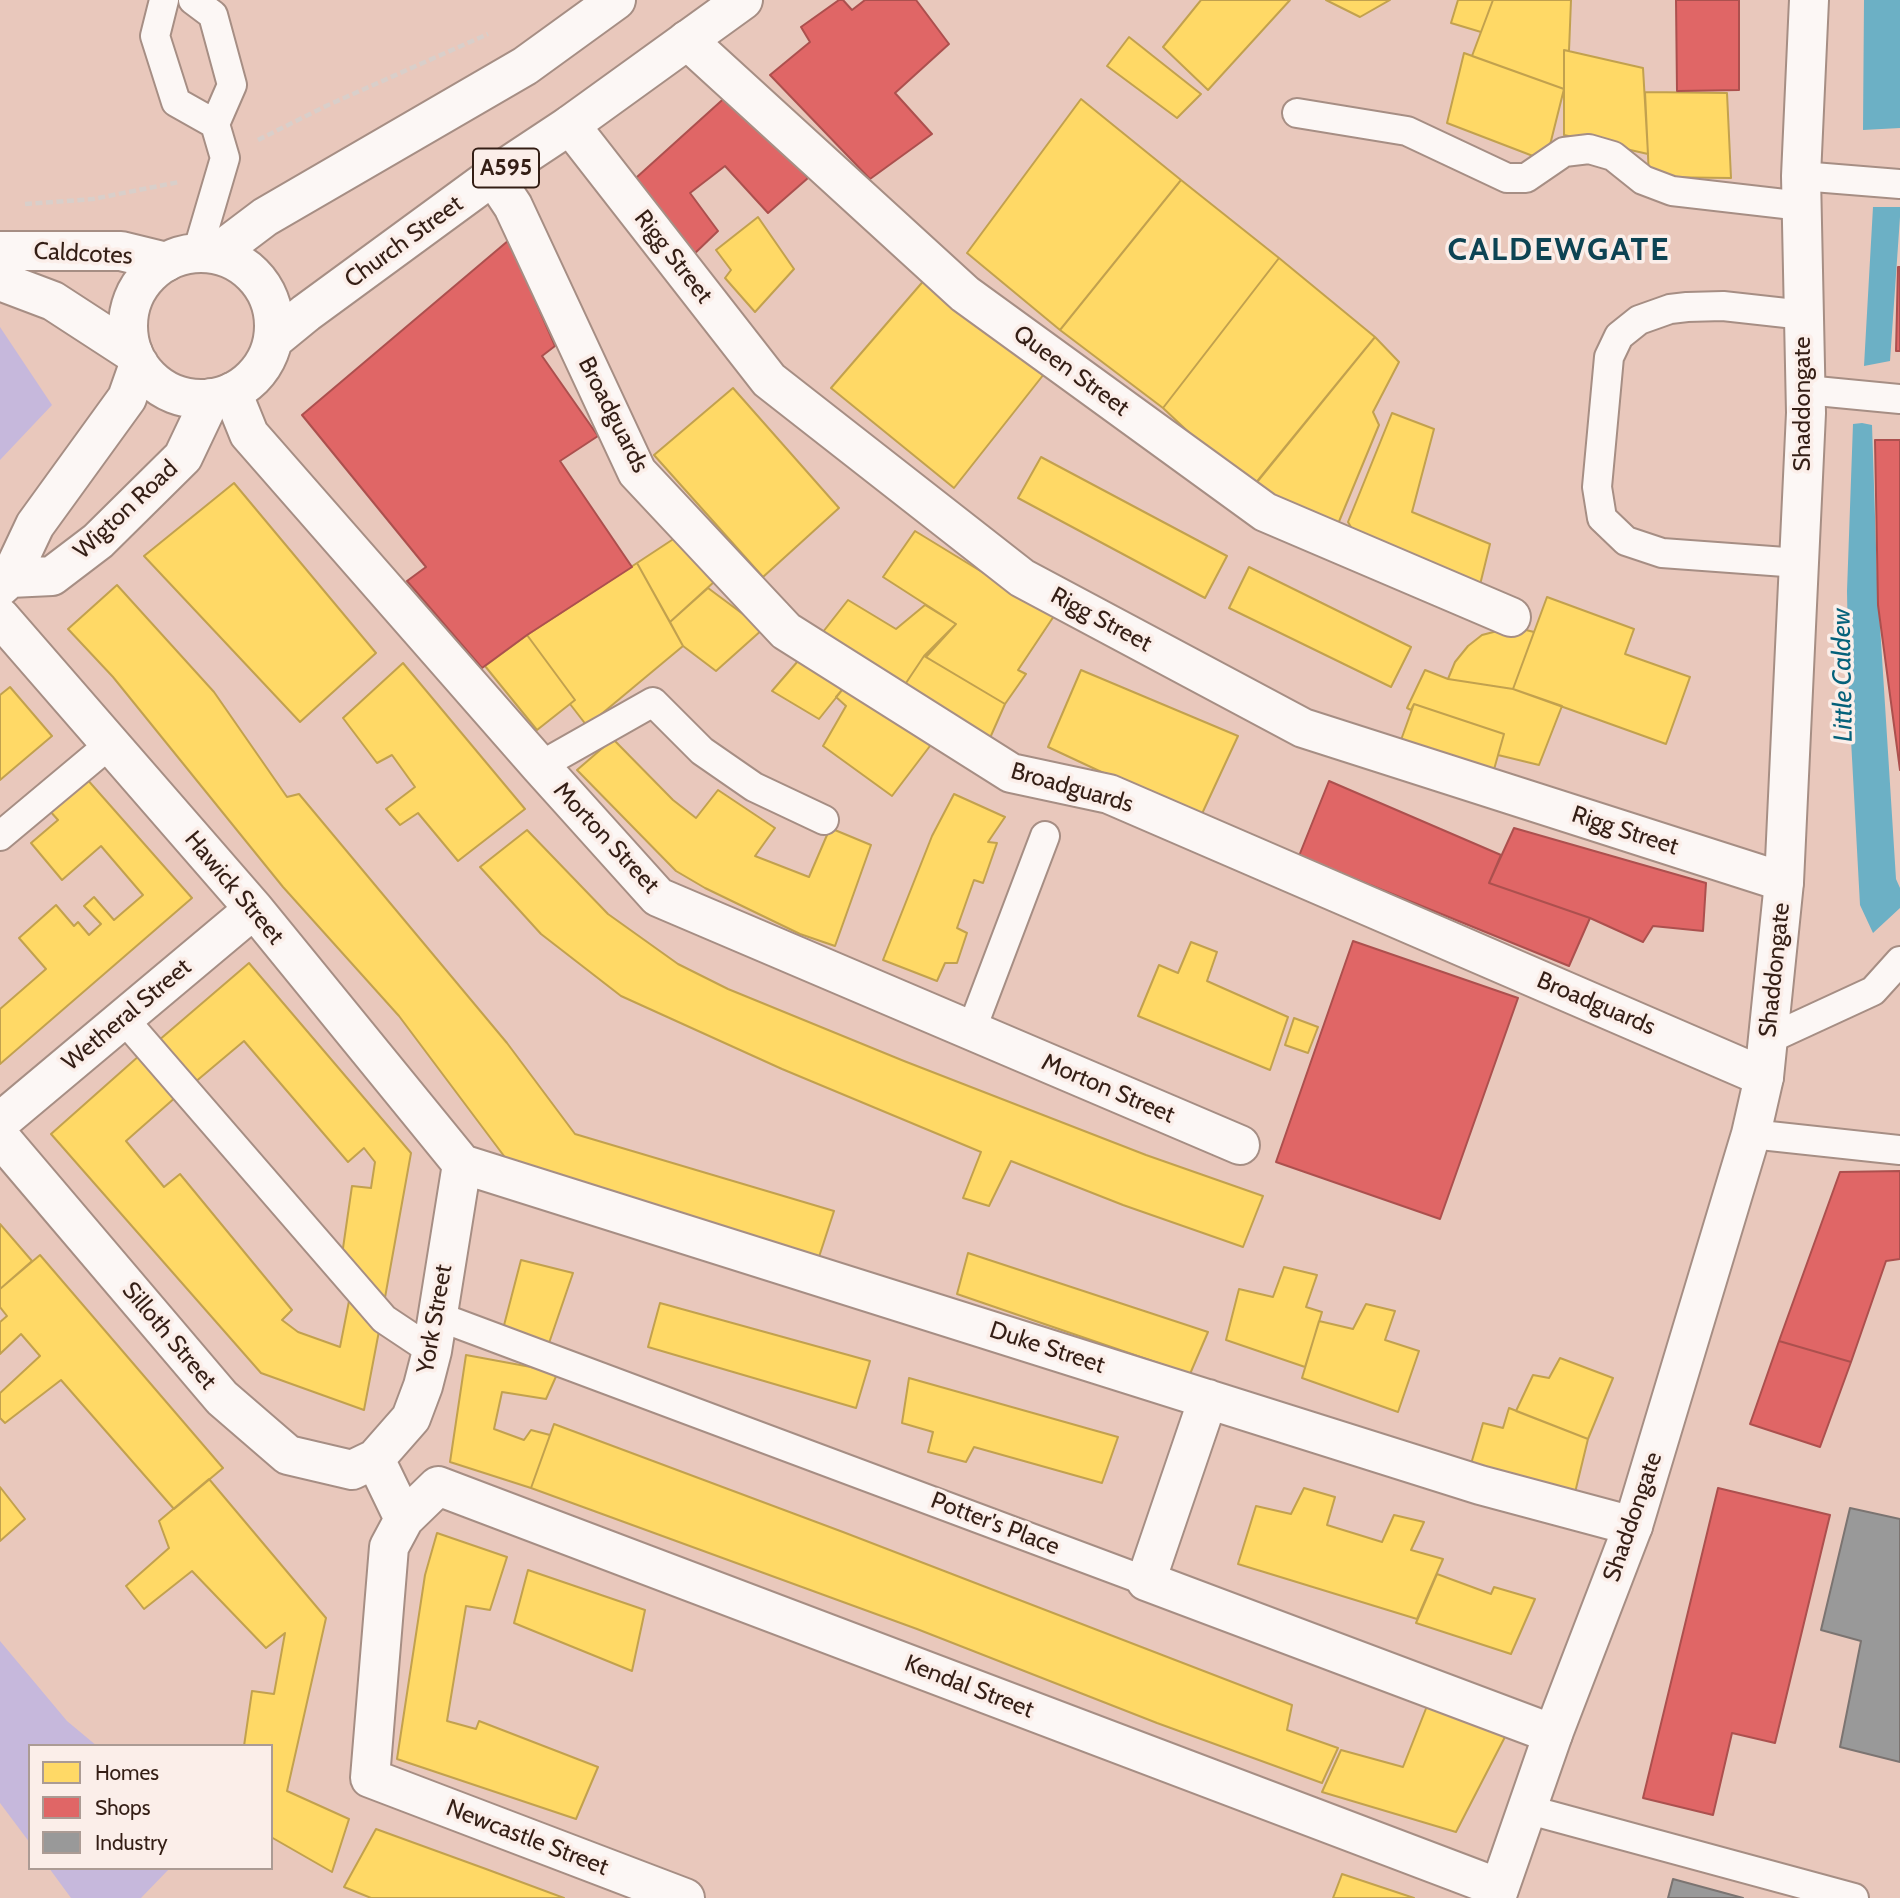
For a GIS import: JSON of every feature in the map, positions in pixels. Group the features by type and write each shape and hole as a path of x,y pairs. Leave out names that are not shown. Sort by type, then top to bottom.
{"street":[{"name":"Church Street","path":"273,340 493,176 570,125 743,0"},
{"name":"Shaddongate","path":"1497,1893 1553,1734 1633,1527 1751,1134 1764,1077 1784,882 1799,564 1806,390 1802,191 1809,0"},
{"path":"193,256 237,262 255,276 268,295 274,317 273,340 268,357 247,383 221,395 190,398 170,392 153,381 136,359 128,333 130,312 137,292 149,274 193,256 478,96 525,66 599,7"},
{"name":"Queen Street","path":"687,40 965,294 1265,512 1511,617"},
{"name":"Rigg Street","path":"570,125 769,380 1022,578 1303,728 1784,882"},
{"name":"Broadguards","path":"493,176 513,205 637,472 786,631 1011,773 1108,794 1764,1077"},
{"name":"Caldcotes","path":"0,251 121,251 193,256"},
{"name":"Caldcotes","path":"0,281 53,301 136,359"},
{"name":"Wigton Road","path":"5,582 35,525 127,398 136,359"},
{"name":"Wigton Road","path":"5,582 52,576 98,541 183,457 221,395"},
{"name":"Morton Street","path":"221,395 249,434 657,897 1240,1145"},
{"name":"Hawick Street","path":"0,617 254,909 462,1164"},
{"name":"Wetheral Street","path":"0,1122 254,909"},
{"name":"Silloth Street","path":"0,1138 222,1398 269,1439 288,1455 352,1470 375,1459"},
{"name":"York Street","path":"375,1459 411,1418 423,1386 462,1164"},
{"name":"Duke Street","path":"462,1164 1480,1485 1633,1527"},
{"path":"1146,1581 1208,1399"},
{"path":"375,1459 404,1519"},
{"name":"Kendal Street","path":"404,1519 438,1486 1497,1893"},
{"name":"Newcastle Street","path":"404,1519 389,1547 370,1778 685,1898"},
{"name":"Potter's Place","path":"1146,1581 1553,1734"}],"lane":[{"path":"164,0 155,36 176,103 215,124"},
{"path":"193,0 213,15 232,85 215,124 225,158 193,256"},
{"path":"1297,113 1407,131 1507,178 1526,178 1564,152 1590,149 1613,156 1643,180 1672,191 1802,191 1900,184"},
{"path":"1799,564 1662,553 1626,541 1602,518 1597,487 1609,357 1619,337 1629,328 1639,320 1670,309 1687,307 1723,306 1804,315"},
{"path":"1806,390 1900,399"},
{"path":"540,766 653,702 702,751 754,787 824,820"},
{"path":"0,836 110,744"},
{"path":"971,1031 1045,836"},
{"path":"1769,1039 1873,991 1900,961"},
{"name":"Potter's Place","path":"123,1018 384,1319 434,1333 1146,1581"},
{"path":"1751,1134 1900,1150"},
{"path":"1527,1809 1854,1898"}],"path":[{"path":"315,111 493,31"},
{"path":"13,205 93,199 176,184"}],"shaded area":[{"path":"0,327 52,405 0,460"},
{"path":"0,1641 67,1721 95,1744 28,1744 28,1840 0,1803"},
{"path":"50,1870 168,1870 141,1898 71,1898"}],"water":[{"path":"1864,0 1900,0 1900,128 1863,130"},
{"path":"1873,207 1900,207 1900,217 1890,361 1864,366"},
{"path":"1853,424 1872,425 1877,578 1896,879 1900,888 1900,908 1873,933 1860,905 1849,703 1847,591"}],"building: Homes":[{"path":"1201,0 1290,0 1208,90 1163,47"},
{"path":"1326,0 1390,0 1360,17"},
{"path":"1458,0 1493,0 1481,32 1451,23"},
{"path":"1493,0 1571,0 1569,51 1564,50 1564,89 1472,56"},
{"path":"1129,37 1201,94 1177,118 1107,66"},
{"path":"1564,50 1643,68 1648,154 1564,135"},
{"path":"1464,53 1564,89 1546,161 1447,123"},
{"path":"1645,92 1727,93 1731,178 1649,177"},
{"path":"1081,99 1181,180 1060,330 967,253"},
{"path":"1181,180 1279,258 1163,408 1060,330"},
{"path":"758,217 794,269 755,312 725,278 731,270 716,250"},
{"path":"1279,258 1375,337 1250,490 1163,408"},
{"path":"926,278 1044,374 954,488 831,388"},
{"path":"1375,337 1399,362 1373,412 1379,425 1333,536 1253,487"},
{"path":"733,388 839,508 763,577 654,455"},
{"path":"1392,413 1434,429 1412,512 1490,544 1478,593 1358,539 1348,522"},
{"path":"1041,457 1227,556 1205,598 1018,498"},
{"path":"234,483 376,653 300,722 144,556"},
{"path":"915,531 1054,616 1018,670 1026,674 1005,704 926,657 956,624 883,577"},
{"path":"678,536 715,581 670,622 637,563"},
{"path":"637,563 683,646 587,726 570,704 575,700 527,635"},
{"path":"1249,567 1411,647 1391,687 1229,608"},
{"path":"117,585 214,692 287,797 299,794 507,1043 575,1134 834,1211 818,1260 513,1168 399,1016 283,887 113,677 68,629"},
{"path":"708,588 763,629 716,671 683,646 670,622"},
{"path":"1547,597 1634,629 1625,654 1690,677 1666,744 1513,689"},
{"path":"848,600 896,629 925,605 956,624 924,656 900,692 819,637"},
{"path":"1505,629 1534,632 1513,689 1448,679 1455,662 1468,646 1482,635"},
{"path":"527,635 575,700 537,730 485,666"},
{"path":"804,654 847,684 819,719 772,691"},
{"path":"924,656 1005,704 986,747 900,692"},
{"path":"403,663 525,809 458,861 418,813 400,825 386,809 415,787 392,755 377,763 343,718"},
{"path":"1081,670 1238,736 1200,818 1048,747"},
{"path":"1425,670 1448,679 1513,689 1562,706 1539,765 1498,755 1504,734 1414,704 1411,710 1407,708"},
{"path":"847,684 933,742 892,796 823,746 846,706 836,697"},
{"path":"10,687 52,736 0,780 0,695"},
{"path":"1414,704 1504,734 1493,773 1401,740"},
{"path":"613,739 673,800 696,818 718,790 775,828 755,856 809,877 830,828 871,845 835,946 800,934 676,871 577,770"},
{"path":"86,778 192,898 0,1064 0,1009 46,969 19,938 56,905 74,926 78,922 89,935 101,924 84,906 94,897 114,920 143,895 101,846 62,880 31,843 58,820 49,810"},
{"path":"954,794 1005,817 988,842 997,843 983,883 974,880 957,928 967,933 957,963 945,963 937,981 883,960 932,836"},
{"path":"527,830 608,914 678,964 728,989 1146,1155 1263,1196 1243,1247 1123,1205 1011,1161 989,1206 963,1198 981,1152 782,1069 621,996 541,934 480,867"},
{"path":"1191,942 1217,952 1207,981 1288,1017 1270,1070 1138,1016 1159,965 1178,973"},
{"path":"249,963 411,1153 384,1303 342,1255 352,1186 371,1188 375,1162 364,1148 348,1162 244,1041 194,1083 158,1041"},
{"path":"1294,1018 1318,1027 1308,1053 1285,1045"},
{"path":"140,1055 177,1096 126,1141 164,1187 180,1174 292,1310 282,1320 298,1332 340,1347 350,1296 379,1331 364,1410 261,1373 51,1134"},
{"path":"0,1224 32,1261 0,1289"},
{"path":"968,1253 1208,1332 1190,1374 957,1294"},
{"path":"40,1255 223,1468 174,1509 61,1380 5,1423 0,1418 0,1393 40,1356 21,1334 0,1354 0,1322 7,1316 0,1307 0,1289"},
{"path":"521,1260 573,1273 547,1349 502,1333"},
{"path":"1284,1267 1317,1275 1306,1307 1322,1312 1305,1367 1226,1340 1239,1289 1273,1297"},
{"path":"660,1303 870,1361 856,1408 648,1347"},
{"path":"1366,1304 1395,1311 1385,1340 1419,1351 1398,1412 1302,1378 1319,1321 1353,1329"},
{"path":"466,1355 558,1372 546,1399 502,1392 494,1429 524,1440 531,1430 550,1435 531,1488 450,1462"},
{"path":"1560,1358 1613,1378 1588,1439 1516,1411 1533,1375 1549,1378"},
{"path":"909,1378 1118,1437 1102,1483 974,1447 966,1462 928,1452 933,1432 902,1423"},
{"path":"1509,1408 1588,1439 1572,1505 1471,1464 1483,1423 1503,1428"},
{"path":"554,1424 1292,1705 1287,1730 1338,1748 1322,1783 1157,1723 917,1629 531,1488"},
{"path":"209,1479 326,1618 287,1791 349,1819 332,1872 273,1838 273,1744 244,1744 252,1691 274,1694 285,1633 266,1648 192,1571 144,1609 126,1586 169,1548 159,1521"},
{"path":"0,1487 25,1519 0,1541"},
{"path":"1304,1488 1335,1497 1327,1525 1382,1542 1394,1515 1424,1522 1411,1550 1443,1559 1417,1619 1238,1564 1256,1506 1291,1514"},
{"path":"437,1533 507,1557 490,1610 466,1606 447,1721 476,1729 479,1721 598,1767 576,1819 397,1759 425,1575"},
{"path":"528,1570 645,1610 632,1671 514,1623"},
{"path":"1437,1574 1491,1594 1494,1587 1535,1599 1511,1654 1416,1623"},
{"path":"1427,1706 1507,1733 1456,1832 1322,1792 1341,1750 1403,1767"},
{"path":"376,1829 564,1898 371,1898 344,1887"},
{"path":"1342,1874 1414,1898 1333,1898"}],"building: Shops":[{"path":"839,0 843,0 852,10 865,0 916,0 949,44 895,93 932,134 870,179 770,75 810,42 801,27"},
{"path":"1676,0 1739,0 1739,90 1677,91"},
{"path":"730,93 808,178 768,213 725,166 690,193 718,231 691,257 627,186"},
{"path":"509,240 555,346 542,356 598,436 560,461 632,567 527,635 482,668 407,581 426,567 302,415"},
{"path":"1898,267 1900,351 1896,351"},
{"path":"1875,440 1900,440 1900,770 1878,605"},
{"path":"1329,781 1501,855 1489,883 1590,918 1569,966 1299,856"},
{"path":"1514,828 1706,883 1703,931 1653,926 1643,942 1590,918 1489,883"},
{"path":"1353,941 1518,998 1440,1219 1276,1162"},
{"path":"1900,1171 1900,1259 1886,1261 1851,1362 1779,1341 1840,1172"},
{"path":"1779,1341 1851,1362 1820,1447 1750,1424"},
{"path":"1718,1488 1830,1515 1775,1743 1732,1733 1713,1815 1643,1798"}],"building: Industry":[{"path":"1850,1508 1900,1519 1900,1762 1840,1747 1861,1641 1821,1630"},
{"path":"1673,1879 1743,1898 1668,1898"}],"district":[{"name":"CALDEWGATE","path":"1559,251"}],"water label":[{"name":"Little Caldew","path":"1843,675"}]}
